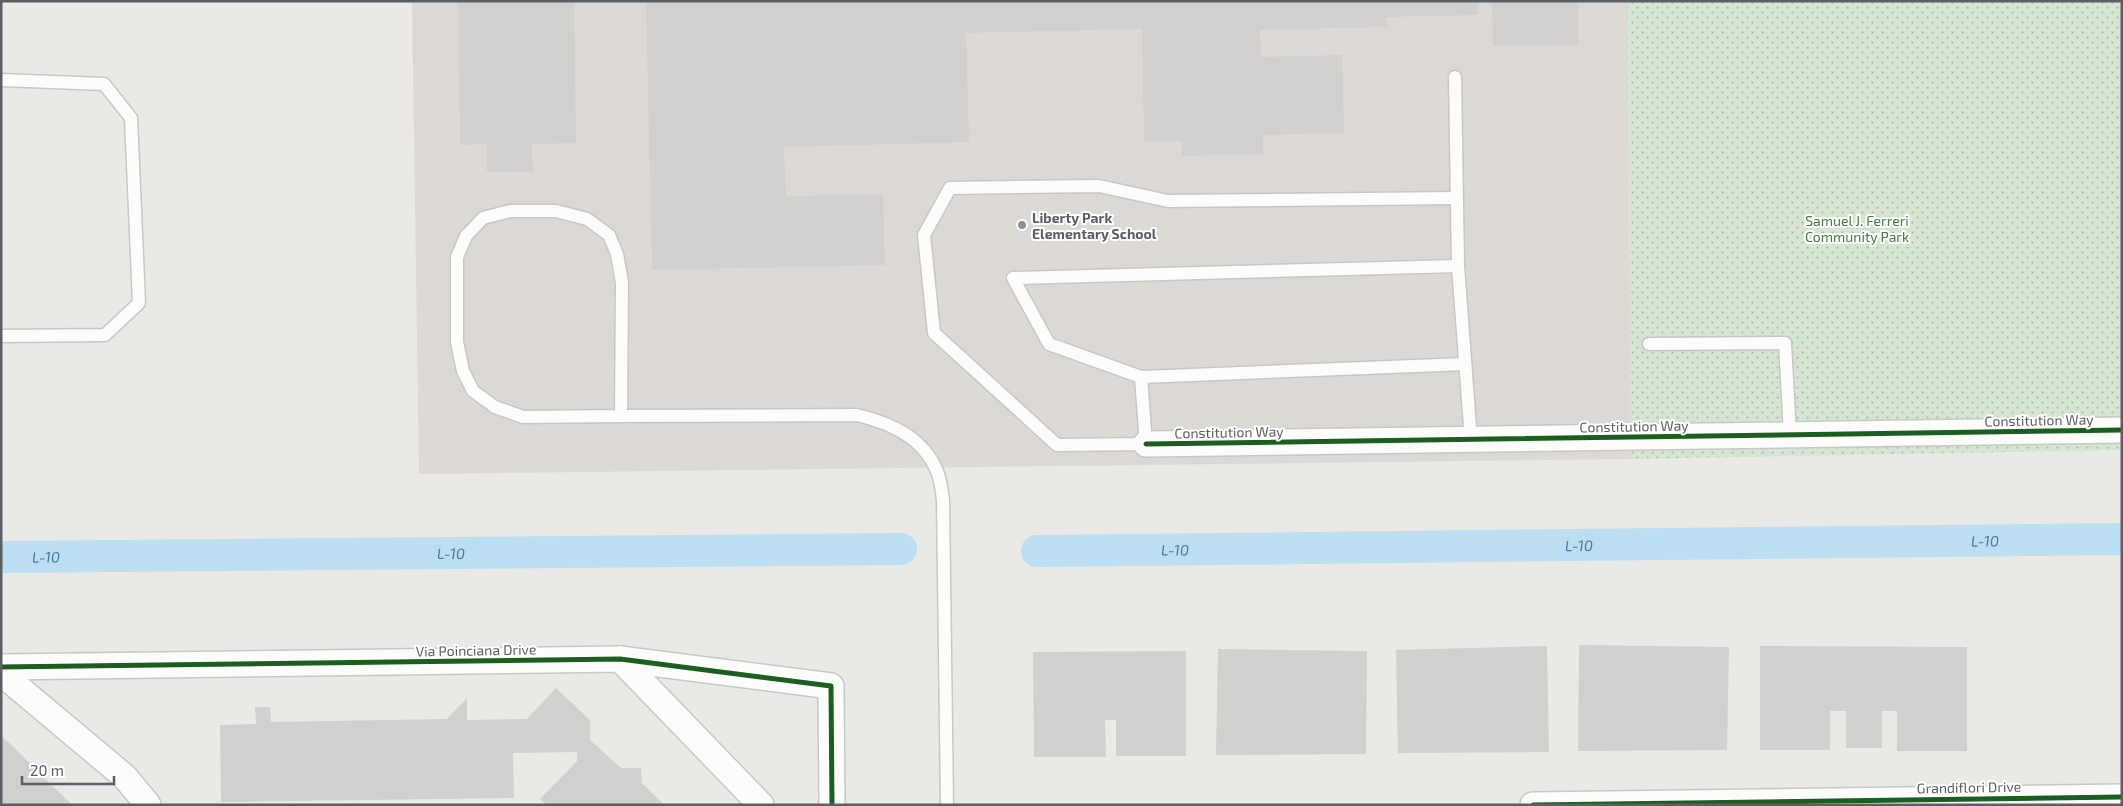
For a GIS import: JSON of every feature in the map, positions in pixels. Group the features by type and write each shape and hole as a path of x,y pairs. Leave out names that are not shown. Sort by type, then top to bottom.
{"street":[{"name":"Constitution Way","path":"1146,444 2122,430"},
{"name":"Via Poinciana Drive","path":"1,667 620,659 831,686 832,805"},
{"path":"620,659 761,805"},
{"path":"1,673 125,777 148,805"},
{"name":"Grandiflori Drive","path":"1533,805 2016,801 2122,796"}],"lane":[{"path":"1455,77 1458,266 1471,440"},
{"path":"1,80 104,84 131,118 139,303 105,335 1,336"},
{"path":"1140,377 1146,444 1057,445 934,333 924,235 950,188 1098,186 1168,201 1457,198"},
{"path":"621,416 622,283 617,254 609,235 587,219 556,211 510,211 483,218 466,236 457,258 457,342 463,372 473,391 495,407 523,417 857,415 882,421 905,432 926,451 938,473 944,500 946,805"},
{"path":"1458,266 1013,278 1049,344 1140,377 1465,364"},
{"path":"1649,344 1785,343 1790,435"}],"shaded area":[{"name":"Liberty Park Elementary School","path":"412,1 1628,1 1631,459 419,474"}],"green space":[{"name":"Samuel J. Ferreri Community Park","path":"1628,1 2122,1 2122,450 1631,459"}],"building":[{"path":"458,1 574,1 576,143 532,144 533,172 487,172 487,144 460,145"},
{"path":"646,1 1478,1 1478,15 1386,17 1387,27 1260,30 1261,57 1342,55 1344,133 1263,135 1263,154 1182,156 1182,141 1144,142 1142,29 966,33 969,142 784,147 786,196 883,194 885,265 652,270"},
{"path":"1492,1 1578,1 1578,45 1493,46"},
{"path":"1579,645 1729,647 1727,750 1578,751"},
{"path":"1547,646 1549,752 1398,753 1396,650"},
{"path":"1760,646 1967,647 1967,751 1897,751 1897,711 1882,711 1882,748 1846,748 1846,711 1830,711 1830,750 1760,750"},
{"path":"1218,649 1367,651 1366,754 1216,755"},
{"path":"1186,651 1186,756 1116,756 1116,720 1105,720 1106,757 1034,757 1033,652"},
{"path":"556,688 590,720 590,740 621,768 641,768 642,783 664,805 547,805 540,799 577,761 577,752 513,753 514,798 221,802 220,725 256,724 255,707 270,707 271,722 447,719 467,698 467,720 527,719"},
{"path":"1,735 72,805 1,805"}],"waterway":[{"name":"L-10","path":"1037,551 2122,539"},
{"name":"L-10","path":"1,557 901,549"}],"cycle path":[{"path":"1146,444 2122,430"},
{"path":"1,667 620,659 831,686 832,805"},
{"path":"1533,805 2122,797"}],"place":[{"name":"Liberty Park Elementary School","path":"1022,225"}]}
